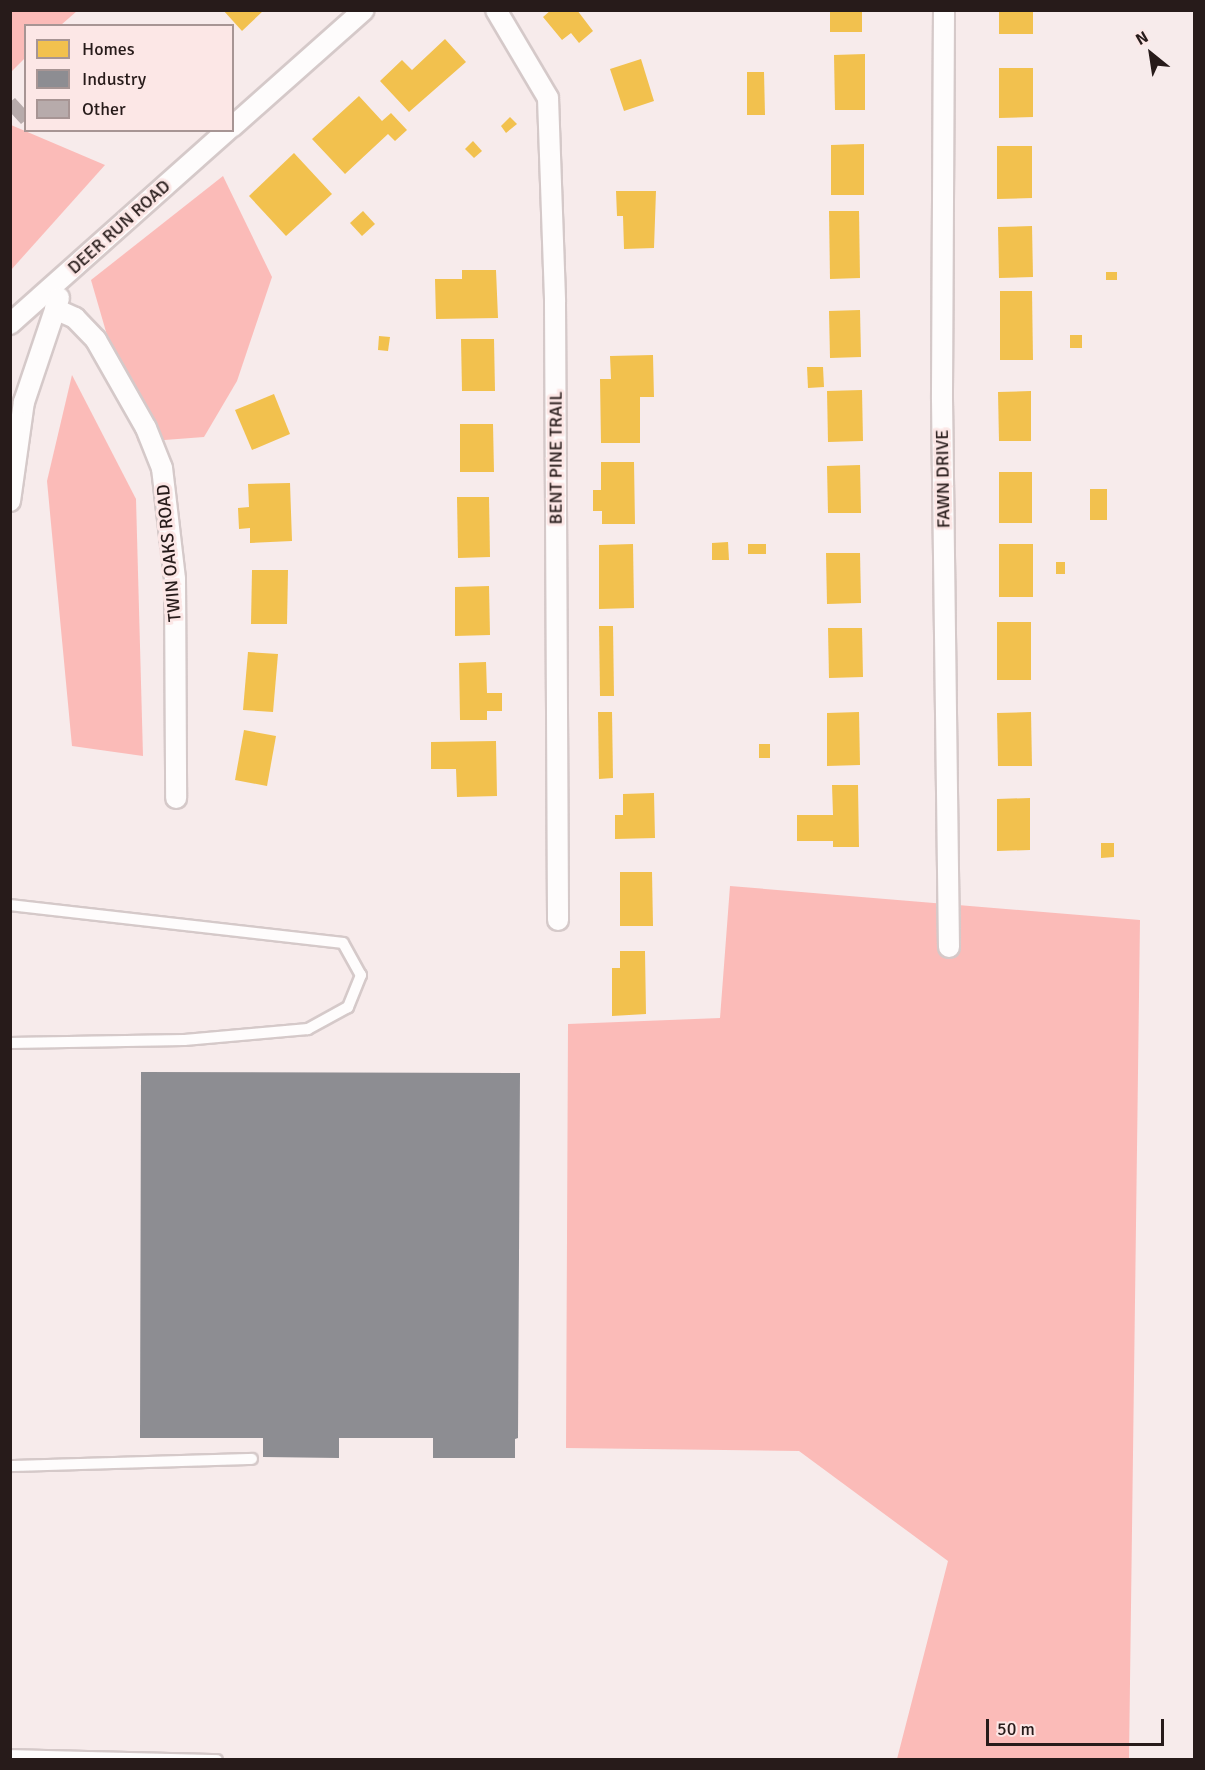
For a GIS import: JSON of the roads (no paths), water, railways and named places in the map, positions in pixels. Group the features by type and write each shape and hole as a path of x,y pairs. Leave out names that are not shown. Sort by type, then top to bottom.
{"street":[{"path":"234,125 364,10"},
{"name":"BENT PINE TRAIL","path":"496,10 548,98 556,314 558,920"},
{"name":"FAWN DRIVE","path":"944,10 942,399 949,947"},
{"name":"DEER RUN ROAD","path":"10,324 226,132"},
{"path":"10,501 24,402 66,275"},
{"name":"TWIN OAKS ROAD","path":"55,309 75,318 96,340 146,428 162,468 175,579 176,798"}],"lane":[{"path":"10,905 343,943 361,975 348,1007 308,1029 184,1040 10,1043"},
{"path":"10,1466 252,1459"},
{"path":"10,1755 217,1760"}]}
